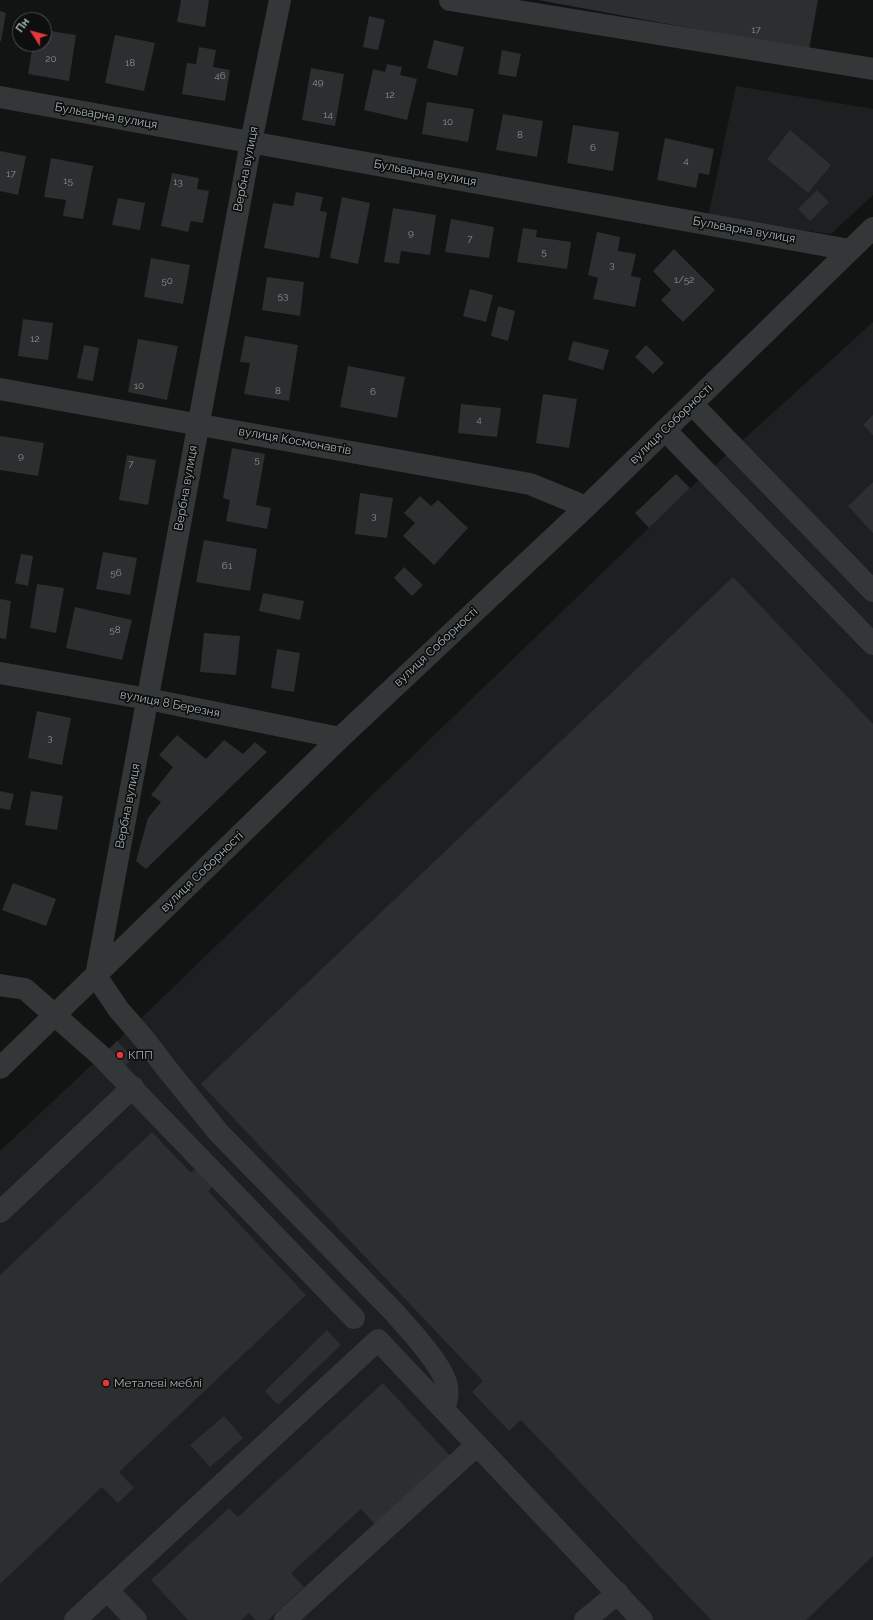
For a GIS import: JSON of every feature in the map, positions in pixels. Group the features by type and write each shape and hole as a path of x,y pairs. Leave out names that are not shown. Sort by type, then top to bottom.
{"street":[{"name":"Вербна вулиця","path":"96,976 251,142 280,0"},
{"path":"450,0 873,69"},
{"name":"Бульварна вулиця","path":"0,97 850,250"},
{"name":"вулиця Соборності","path":"0,1068 340,738 586,507 873,228"},
{"name":"вулиця Космонавтів","path":"0,389 530,484 586,507"},
{"path":"692,404 873,591"},
{"path":"665,430 873,644"},
{"name":"вулиця 8 Березня","path":"0,673 148,699 340,738"},
{"path":"96,976 119,1010 145,1040 167,1070 219,1133 393,1311 418,1340 440,1369 447,1383 448,1398 444,1409"},
{"path":"0,985 25,989 101,1056 133,1087 354,1318"},
{"path":"0,1212 133,1087"},
{"path":"75,1620 378,1340 642,1620"},
{"path":"285,1620 477,1445"},
{"path":"107,1590 136,1620"},
{"path":"585,1620 618,1593"}],"shaded area":[{"path":"736,86 873,109 873,195 831,234 708,217"},
{"path":"873,322 873,1620 0,1620 0,1151 133,1026 690,488"}],"building":[{"path":"181,0 209,0 205,27 177,22"},
{"path":"538,0 818,0 809,50"},
{"path":"0,11 6,13 1,41 0,41"},
{"path":"369,16 385,20 378,50 363,47"},
{"path":"52,31 76,35 69,81 28,74 32,52 52,52"},
{"path":"115,35 155,43 144,91 105,83"},
{"path":"434,40 464,47 457,76 427,68"},
{"path":"199,47 216,50 213,67 230,70 225,101 182,94 187,63 196,64"},
{"path":"502,50 521,54 516,77 498,74"},
{"path":"387,64 402,67 400,75 417,79 407,120 364,110 373,69 385,72"},
{"path":"311,68 344,74 335,126 302,120"},
{"path":"427,102 474,109 468,142 422,134"},
{"path":"503,114 543,121 537,157 496,150"},
{"path":"573,125 619,132 613,171 567,163"},
{"path":"790,130 831,165 808,193 767,159"},
{"path":"665,138 714,149 709,175 699,173 696,188 657,180"},
{"path":"0,151 26,156 18,195 0,191"},
{"path":"51,158 93,166 83,219 63,216 66,200 44,197"},
{"path":"172,173 199,178 197,189 209,191 203,223 191,221 188,232 161,226"},
{"path":"817,190 829,202 810,221 798,209"},
{"path":"296,192 323,197 320,211 327,212 319,258 264,248 273,203 293,206"},
{"path":"342,197 370,203 358,264 330,258"},
{"path":"118,198 145,203 140,230 112,225"},
{"path":"393,208 436,215 430,255 401,251 399,264 384,262"},
{"path":"451,219 494,227 489,258 445,252"},
{"path":"523,228 537,230 536,237 571,242 567,269 517,262"},
{"path":"597,232 620,237 618,251 636,254 631,276 641,278 635,307 593,299 598,278 588,275"},
{"path":"674,249 715,290 683,322 661,300 671,290 653,271"},
{"path":"151,258 190,265 183,304 144,297"},
{"path":"267,277 304,282 300,316 262,310"},
{"path":"470,289 493,295 486,322 463,316"},
{"path":"498,306 515,311 508,341 491,336"},
{"path":"23,319 53,323 48,360 18,356"},
{"path":"245,336 298,345 289,401 244,394 250,363 240,362"},
{"path":"138,339 178,346 167,400 128,392"},
{"path":"573,341 609,350 603,370 568,360"},
{"path":"84,345 99,348 93,381 77,378"},
{"path":"646,345 664,363 653,374 635,357"},
{"path":"348,366 405,377 397,418 340,407"},
{"path":"543,394 577,399 569,448 536,443"},
{"path":"461,404 501,408 497,437 458,433"},
{"path":"873,415 873,435 863,425"},
{"path":"0,436 44,443 38,476 0,470"},
{"path":"232,448 265,454 256,505 271,508 267,529 226,521 230,500 223,498"},
{"path":"127,455 156,460 148,505 119,500"},
{"path":"676,474 690,488 649,528 635,513"},
{"path":"873,482 873,533 848,506"},
{"path":"360,493 393,498 387,538 355,534"},
{"path":"420,496 431,506 438,500 468,528 434,565 403,536 415,523 404,513"},
{"path":"204,540 257,549 250,591 196,582"},
{"path":"103,552 137,558 130,595 96,589"},
{"path":"21,554 33,556 28,586 15,583"},
{"path":"404,567 423,585 412,596 394,578"},
{"path":"733,577 873,724 873,1556 806,1620 711,1620 521,1420 509,1431 472,1392 483,1381 201,1084"},
{"path":"37,584 64,588 56,633 30,628"},
{"path":"263,593 304,601 300,620 259,611"},
{"path":"0,599 11,601 6,639 0,638"},
{"path":"75,607 132,620 122,660 66,648"},
{"path":"204,633 240,636 236,675 200,672"},
{"path":"277,649 300,653 294,692 271,688"},
{"path":"37,711 71,718 62,765 28,758"},
{"path":"177,735 206,759 224,740 243,754 255,742 267,752 146,869 136,861 148,818 161,802 151,795 173,767 159,755"},
{"path":"0,791 14,794 10,810 0,808"},
{"path":"31,791 63,796 57,830 25,825"},
{"path":"13,883 56,899 46,926 2,910"},
{"name":"КПП","path":"117,1041 133,1058 122,1069 106,1052"},
{"name":"Металеві меблі","path":"152,1132 191,1173 202,1162 220,1180 208,1191 306,1295 119,1472 134,1488 118,1503 102,1487 0,1584 0,1275"},
{"path":"327,1330 341,1345 278,1405 265,1391"},
{"path":"383,1383 452,1458 377,1527 361,1509 291,1573 304,1587 268,1620 255,1620 249,1613 241,1620 188,1620 151,1580 229,1508 238,1517"},
{"path":"224,1416 243,1438 210,1467 190,1445"}],"place":[{"name":"КПП","path":"120,1055"},
{"name":"Металеві меблі","path":"106,1383"}]}
